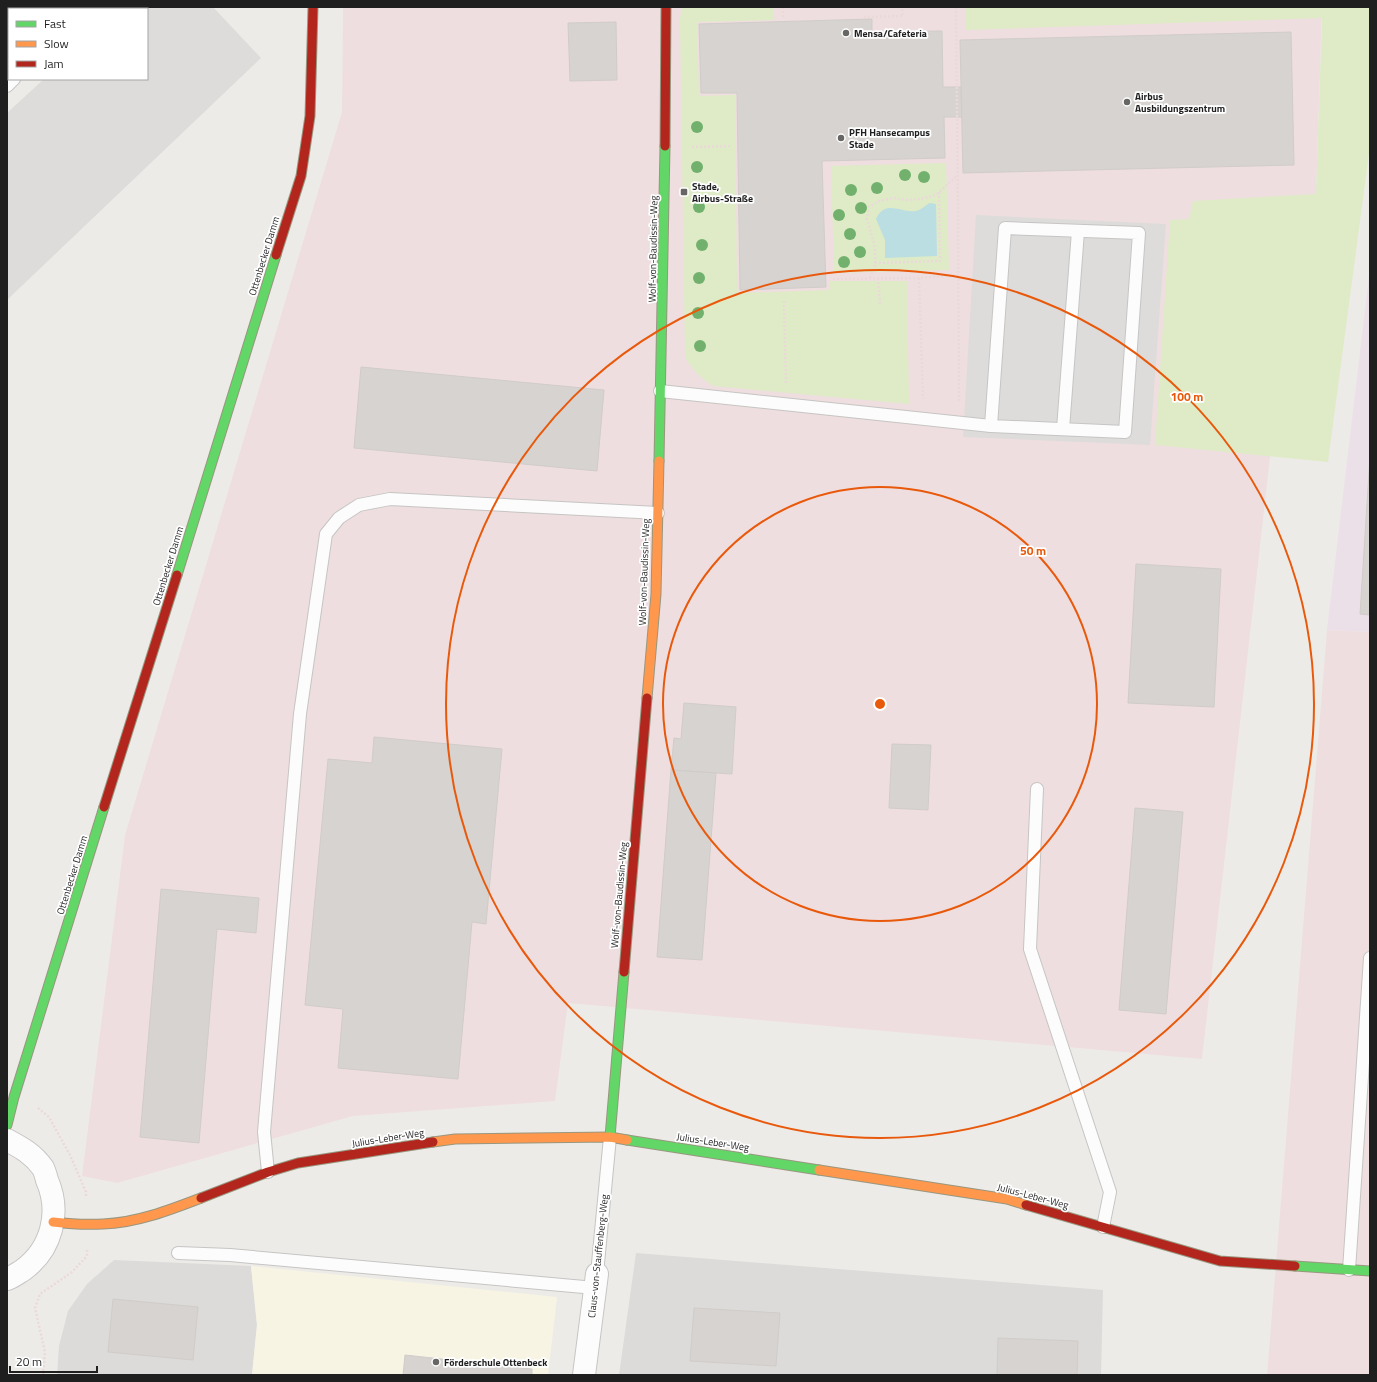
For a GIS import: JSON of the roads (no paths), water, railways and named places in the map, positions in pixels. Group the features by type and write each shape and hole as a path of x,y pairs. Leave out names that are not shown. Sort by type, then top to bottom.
{"street":[{"name":"Ottenbecker Damm","path":"7,1125 27,1055 301,176 310,116 313,7"},
{"name":"Wolf-von-Baudissin-Weg","path":"610,1137 656,594 665,201 666,7"},
{"name":"Julius-Leber-Weg","path":"53,1222 104,1224 130,1220 175,1208 268,1172 298,1163 455,1139 610,1137 1007,1199 1220,1261 1370,1271"},
{"path":"7,1140 26,1150 43,1169 53,1193 54,1218 47,1242 32,1263 7,1279"},
{"name":"Claus-von-Stauffenberg-Weg","path":"584,1375 596,1281"}],"lane":[{"path":"660,391 991,426 1125,432 1139,233 1005,228 991,426"},
{"path":"1063,429 1078,231"},
{"path":"268,1172 264,1132 300,714 326,534 339,518 359,505 390,499 658,513"},
{"path":"1037,789 1030,949 1110,1192 1104,1227"},
{"path":"1349,1270 1370,958"},
{"name":"Claus-von-Stauffenberg-Weg","path":"596,1281 610,1137"},
{"path":"178,1253 230,1255 596,1281"}],"water":[{"path":"930,203 936,204 937,256 885,258 885,240 876,219 880,213 885,209 890,208 913,211"}],"place":[{"name":"Mensa/Cafeteria","path":"846,33"},
{"name":"Airbus Ausbildungszentrum","path":"1127,102"},
{"name":"PFH Hansecampus Stade","path":"841,138"},
{"name":"Stade, Airbus-Straße","path":"684,192"},
{"name":"Förderschule Ottenbeck","path":"436,1362"}]}
